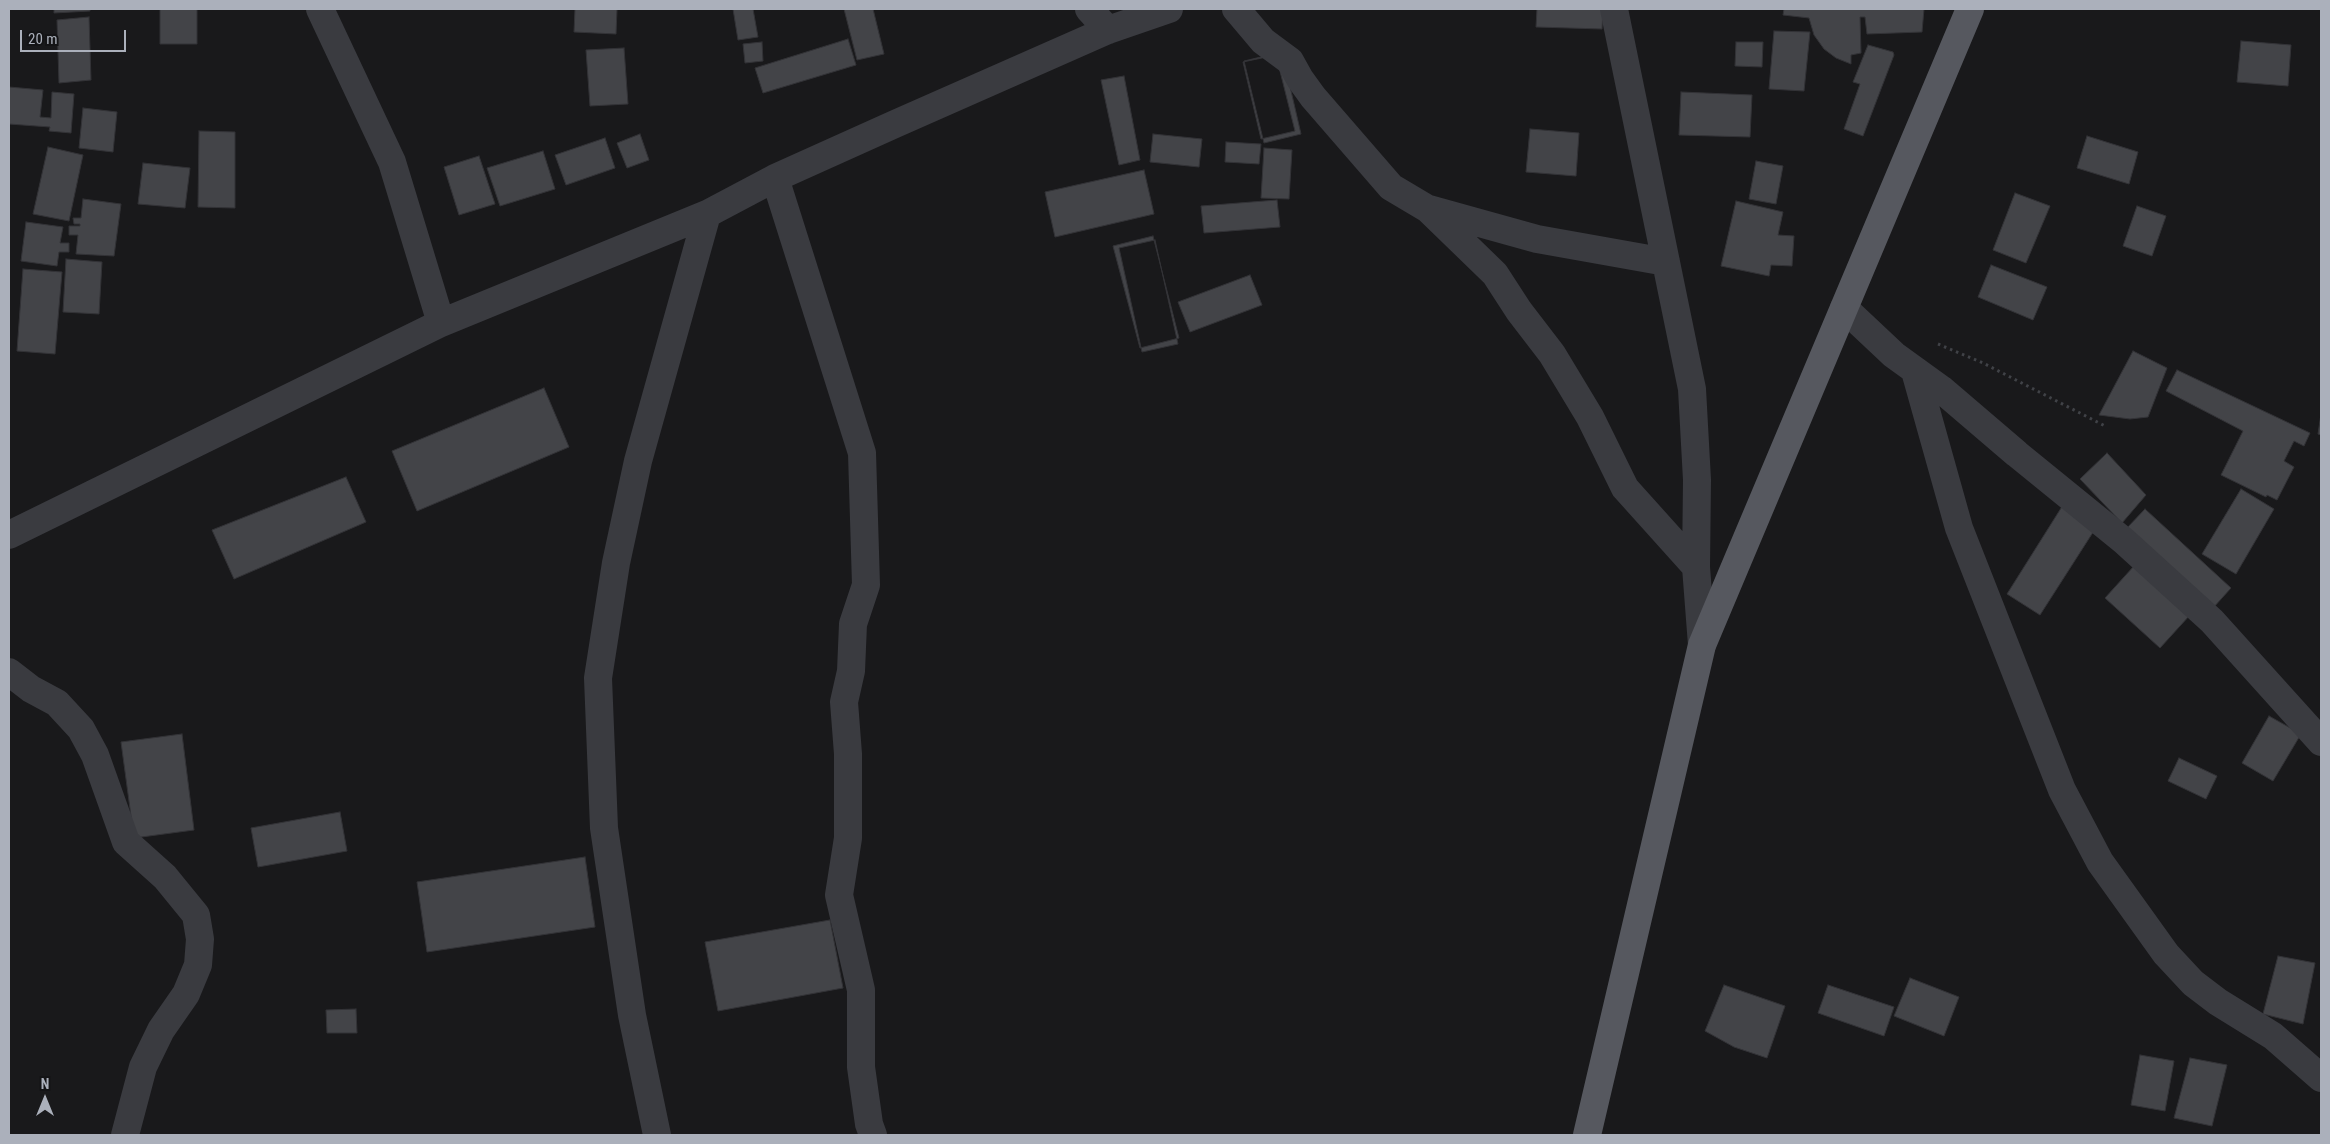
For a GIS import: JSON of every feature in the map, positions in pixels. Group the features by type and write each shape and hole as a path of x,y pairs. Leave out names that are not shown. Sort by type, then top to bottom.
{"main road":[{"path":"1587,1135 1702,645 1970,9"}],"street":[{"path":"320,9 392,162 442,323"},
{"path":"1089,9 1108,30"},
{"path":"9,535 442,323 707,214 775,178 1108,30 1169,9"},
{"path":"1236,9 1263,41 1290,61 1300,79 1385,181 1428,209 1495,274 1518,311 1552,354 1590,417 1625,488 1696,567"},
{"path":"1614,9 1692,389 1698,480 1696,567 1702,645"},
{"path":"775,178 862,453 866,585 853,624 851,670 844,702 848,754 848,838 840,895 861,990 861,1067 869,1124 873,1135"},
{"path":"1428,209 1537,239 1666,262"},
{"path":"657,1135 632,1015 604,828 598,678 616,563 638,461 707,214"},
{"path":"1844,308 1905,363 1942,389 2017,454 2124,541 2212,621 2321,742"},
{"path":"1905,363 1963,537 2062,790 2100,862 2166,954 2193,983 2218,1002 2273,1036 2321,1078"},
{"path":"9,672 31,689 57,703 81,728 95,756 126,842 165,877 196,915 200,940 198,965 186,994 162,1030 143,1067 125,1135"},
{"path":"648,1135 650,1101"}],"path":[{"path":"1905,363 1933,342 1983,363 2107,427"}],"building":[{"path":"54,9 90,9 90,11 54,13"},
{"path":"160,9 197,9 197,44 160,44"},
{"path":"575,9 617,9 616,34 574,32"},
{"path":"733,9 753,9 758,37 738,40"},
{"path":"844,9 873,9 884,54 857,60"},
{"path":"1537,9 1603,9 1602,29 1536,27"},
{"path":"1784,9 1924,9 1922,32 1867,34 1865,17 1860,17 1861,53 1851,55 1851,64 1836,58 1824,49 1814,35 1809,18 1783,15"},
{"path":"89,17 91,80 59,83 57,20"},
{"path":"1774,31 1810,32 1804,91 1769,89"},
{"path":"848,39 856,65 763,93 755,68"},
{"path":"2241,41 2291,45 2288,86 2237,82"},
{"path":"762,42 763,61 745,63 743,44"},
{"path":"1736,42 1763,42 1762,67 1735,66"},
{"path":"1868,45 1893,52 1894,55 1863,136 1844,129 1860,84 1853,82"},
{"path":"624,48 628,104 590,106 586,50"},
{"path":"1282,52 1301,134 1264,143 1244,61"},
{"path":"1276,55 1295,131 1261,139 1243,62"},
{"path":"1124,76 1140,160 1119,165 1101,80"},
{"path":"9,87 43,90 40,117 51,118 52,92 74,94 71,133 49,131 50,127 9,124"},
{"path":"1681,92 1752,95 1750,137 1679,135"},
{"path":"83,108 117,112 113,152 79,148"},
{"path":"1530,129 1579,133 1576,176 1526,172"},
{"path":"199,131 235,132 235,208 198,207"},
{"path":"640,134 649,160 627,168 617,143"},
{"path":"1153,134 1202,139 1199,167 1150,162"},
{"path":"2087,136 2138,152 2129,184 2077,168"},
{"path":"605,138 615,168 566,185 555,155"},
{"path":"1226,142 1261,144 1259,164 1225,162"},
{"path":"48,147 83,155 69,221 33,214"},
{"path":"1264,148 1292,150 1289,199 1261,198"},
{"path":"543,151 555,189 500,206 487,168"},
{"path":"479,156 495,204 459,215 444,167"},
{"path":"1756,161 1783,166 1776,204 1749,199"},
{"path":"143,163 190,168 185,208 138,204"},
{"path":"1144,170 1154,214 1055,237 1045,192"},
{"path":"2015,193 2050,206 2026,263 1993,250"},
{"path":"83,199 121,204 114,256 76,254 78,235 69,235 69,226 80,226 80,224 74,224 73,218 81,218"},
{"path":"1277,200 1280,227 1204,233 1201,206"},
{"path":"1736,201 1783,212 1778,235 1794,236 1792,266 1771,265 1769,276 1721,266"},
{"path":"2137,206 2166,216 2152,256 2123,246"},
{"path":"26,222 63,227 60,243 69,243 69,252 59,252 57,266 21,261"},
{"path":"1153,236 1179,338 1140,348 1113,246"},
{"path":"1155,240 1178,344 1142,352 1119,248"},
{"path":"66,259 102,262 99,314 63,312"},
{"path":"1991,265 2047,287 2033,320 1978,297"},
{"path":"23,269 62,272 55,354 17,351"},
{"path":"1250,275 1262,305 1190,332 1178,302"},
{"path":"2133,351 2167,368 2148,417 2130,419 2099,415"},
{"path":"2177,370 2310,433 2304,446 2294,441 2284,461 2294,467 2277,500 2267,495 2266,497 2221,475 2243,431 2166,391"},
{"path":"544,388 569,447 417,511 392,451"},
{"path":"2321,414 2321,435 2318,434"},
{"path":"2107,453 2146,495 2122,523 2080,479"},
{"path":"346,477 366,522 234,579 212,530"},
{"path":"2241,489 2274,509 2236,574 2202,554"},
{"path":"2063,505 2097,526 2040,615 2007,594"},
{"path":"2145,509 2231,588 2213,608 2126,529"},
{"path":"2134,566 2190,615 2160,648 2105,598"},
{"path":"2269,716 2301,734 2273,781 2242,763"},
{"path":"182,734 194,830 134,838 121,742"},
{"path":"2179,758 2217,776 2206,799 2168,781"},
{"path":"340,812 347,851 258,867 251,828"},
{"path":"585,857 595,927 427,952 417,882"},
{"path":"830,920 843,988 718,1011 705,942"},
{"path":"2278,956 2315,963 2303,1024 2263,1014"},
{"path":"1910,978 1959,997 1944,1036 1894,1016"},
{"path":"1724,985 1785,1006 1767,1058 1734,1047 1705,1031"},
{"path":"1828,985 1894,1007 1884,1036 1818,1013"},
{"path":"356,1009 357,1033 327,1033 326,1010"},
{"path":"2140,1055 2174,1061 2165,1111 2131,1105"},
{"path":"2190,1058 2227,1065 2212,1126 2174,1118"}]}
